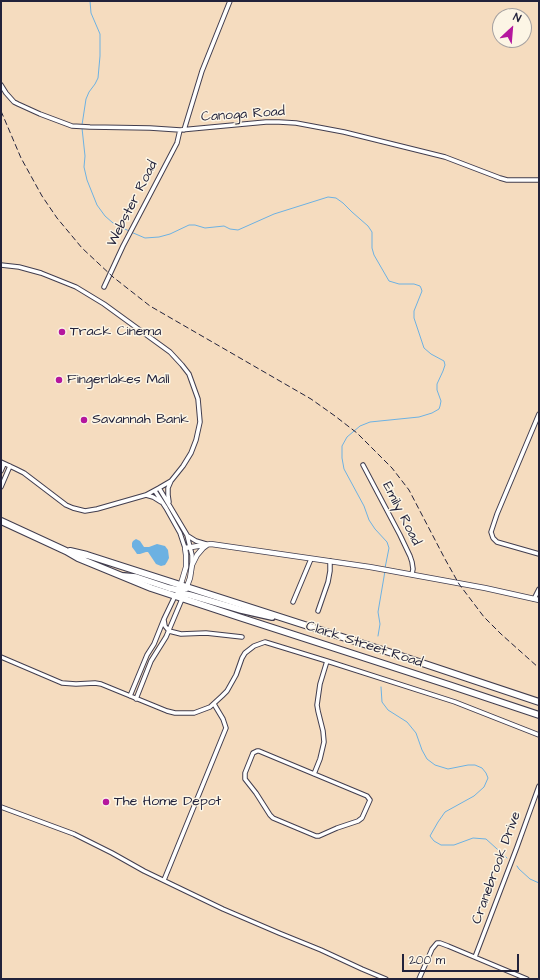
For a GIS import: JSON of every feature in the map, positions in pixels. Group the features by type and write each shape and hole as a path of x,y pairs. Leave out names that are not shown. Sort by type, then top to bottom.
{"highway":[{"name":"Clark Street Road","path":"1,521 78,558 119,575 180,590"},
{"name":"Clark Street Road","path":"66,551 88,555 180,590 183,596 539,715"},
{"path":"180,590 288,620 539,702"}],"main road":[{"path":"183,596 288,620"}],"street":[{"name":"Webster Road","path":"104,288 182,130 202,71 230,1"},
{"name":"Canoga Road","path":"1,86 14,102 72,126 182,130 266,122 296,123 344,132 445,157 508,180 539,180"},
{"path":"1,265 19,267 41,273 86,292 170,352 182,364 189,374 198,399 200,422 191,453 171,481 146,495 97,509 88,511 78,510 66,505 24,473 2,463 1,471"},
{"path":"539,414 494,520 491,532 493,538 497,542 539,554"},
{"name":"Emily Road","path":"363,465 410,556 413,569 412,574"},
{"path":"1,487 10,466"},
{"path":"171,481 168,495 171,507"},
{"path":"136,699 151,662 169,631 183,596 180,590 186,567 186,555 188,548 187,536 159,488"},
{"path":"130,696 147,655 154,644 164,618 180,590 190,578 192,565 192,555 164,504 155,491"},
{"path":"146,495 153,497 164,504"},
{"path":"187,536 196,541 209,544 403,572 536,599 539,589"},
{"path":"188,548 209,544"},
{"path":"192,565 200,551 209,544"},
{"path":"293,602 311,559"},
{"path":"318,611 328,582 330,561"},
{"path":"164,618 165,626 169,631 181,634 206,633 242,637"},
{"path":"1,657 62,683 95,683 175,713 194,713 214,704 227,691 236,675 245,653 254,646 265,642 455,702 539,735"},
{"path":"314,774 324,742 323,730 317,705 319,690 327,661"},
{"path":"164,880 226,728 224,719 214,704"},
{"path":"256,751 314,774 368,796 370,800 361,819 321,836 316,836 271,817 244,776 251,757 256,751"},
{"name":"Cranebrook Drive","path":"475,957 539,786"},
{"path":"1,807 74,834 144,871 229,911 386,979"},
{"path":"419,979 432,949 437,943 443,944 527,979"}],"water":[{"path":"136,539 140,541 144,547 157,544 165,546 168,550 169,558 165,565 161,566 156,564 148,552 137,554 132,547 133,541"}],"waterway":[{"path":"82,125 86,99 98,78 100,56 100,34 91,13 90,1"},
{"path":"82,128 85,156 84,167 87,180 97,205 105,216 113,223 129,231"},
{"path":"131,232 145,238 159,237 170,234 189,225 205,228 224,226 230,229 238,230 274,214 328,197 336,198 368,226 372,232 372,248 374,255 389,281 399,284 414,284 420,286 422,291 414,311 414,318 424,348 431,354 444,361 445,365 437,384 437,390 441,401 439,409 419,417 370,422 360,426 347,437 342,446 344,469 364,506 369,520 387,542 389,548 385,568"},
{"path":"378,636 380,624 378,612 385,571"},
{"path":"381,687 382,702 388,710 407,722 416,733 427,759 435,765 448,769 475,765 482,768 488,778 484,787 474,796 445,812 430,836 434,841 441,845 454,845 473,838 486,839 507,858"},
{"path":"517,866 530,879 539,883"}],"railway":[{"path":"1,111 21,158 42,196 57,218 82,248 113,277 150,306 311,399 357,433 392,468 409,490 459,584 484,617 539,668"}],"place":[{"name":"Track Cinema","path":"62,332"},
{"name":"Fingerlakes Mall","path":"59,380"},
{"name":"Savannah Bank","path":"84,420"},
{"name":"The Home Depot","path":"106,802"}]}
